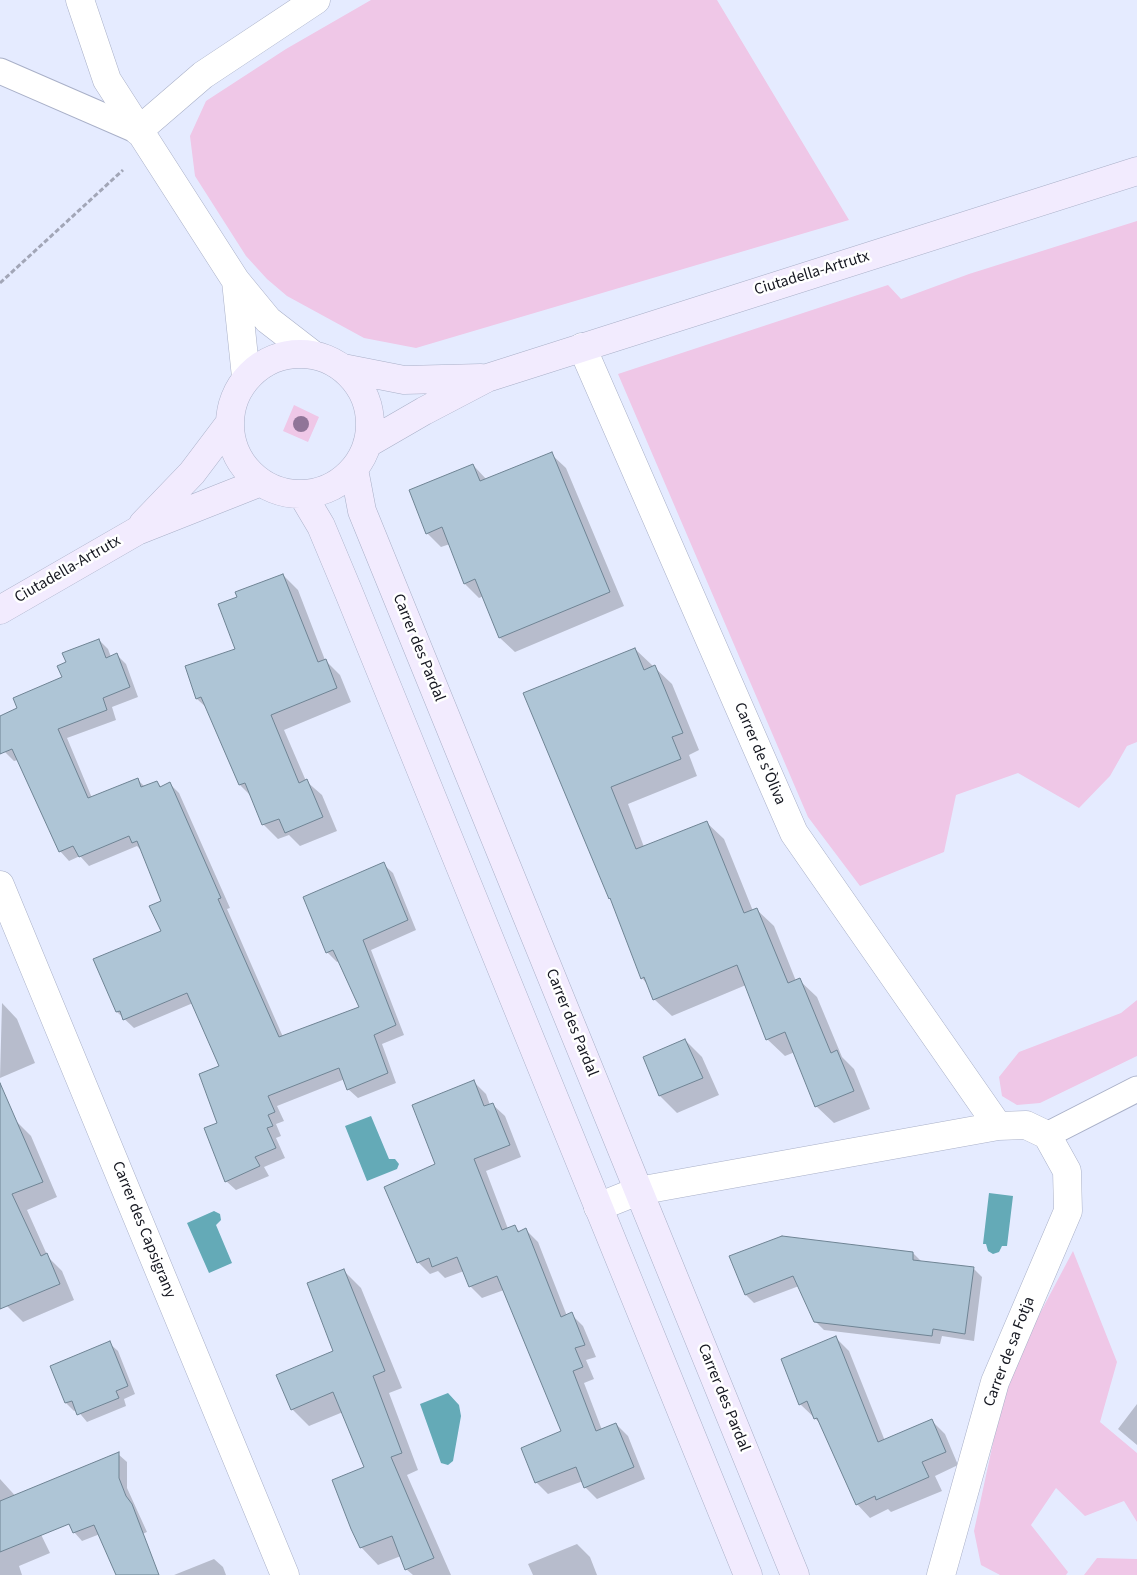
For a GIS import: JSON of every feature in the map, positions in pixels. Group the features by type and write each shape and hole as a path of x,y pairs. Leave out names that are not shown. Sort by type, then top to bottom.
{"street":[{"path":"80,0 107,80 143,139 236,281 268,320 312,354"},
{"path":"143,139 203,75 316,0"},
{"name":"Ciutadella-Artrutx","path":"487,378 1137,171"},
{"path":"236,281 246,377"},
{"name":"Carrer de s'Òliva","path":"582,347 794,833 998,1126"},
{"name":"Ciutadella-Artrutx","path":"294,353 312,354 328,359 343,368 357,383 367,402 370,423 367,444 354,469 340,482 322,491 302,494 280,492 260,482 244,466 233,446 229,424 231,407 246,377 260,365 276,357 294,353"},
{"path":"343,368 404,380 487,378"},
{"path":"367,444 487,378"},
{"name":"Ciutadella-Artrutx","path":"137,531 192,473 229,424"},
{"name":"Carrer des Pardal","path":"354,469 362,510 795,1575"},
{"name":"Ciutadella-Artrutx","path":"0,610 137,531 260,482"},
{"path":"302,494 321,526 349,593 748,1575"},
{"name":"Carrer des Capsigrany","path":"0,885 285,1575"},
{"path":"598,1207 638,1191 998,1126 1026,1124 1048,1135"},
{"name":"Carrer de sa Fotja","path":"941,1575 995,1382 1068,1211 1067,1171 1048,1135"}],"lane":[{"path":"0,71 143,139"},
{"path":"1048,1135 1137,1089"}],"path":[{"path":"0,283 143,139"}],"shaded area":[{"path":"371,0 717,0 849,220 416,348 364,338 287,296 267,279 246,256 195,176 190,136 206,101 286,49"},
{"path":"1137,221 1137,742 1127,746 1110,776 1079,808 1018,773 956,795 944,852 860,886 808,817 618,374 888,285 901,299 969,274"},
{"path":"294,405 319,417 308,442 283,431"},
{"path":"1137,1000 1137,1056 1040,1103 1017,1105 1002,1096 999,1077 1019,1052 1121,1013"},
{"path":"1073,1251 1117,1362 1100,1422 1137,1453 1137,1522 1124,1501 1085,1516 1056,1488 1031,1525 1068,1572 1066,1575 1000,1575 981,1565 974,1531 1001,1406 1028,1336"},
{"path":"1097,1558 1137,1559 1137,1575 1084,1575"}],"water":[{"path":"371,1116 389,1159 395,1159 399,1164 397,1169 367,1181 345,1126"},
{"path":"989,1193 1013,1196 1007,1246 1002,1246 999,1252 993,1254 988,1251 986,1244 983,1244"},
{"path":"214,1211 220,1214 221,1220 216,1225 232,1263 209,1273 187,1223"},
{"path":"448,1393 459,1405 461,1416 453,1461 448,1465 441,1463 420,1404"}],"building":[{"path":"552,452 610,592 499,638 475,579 464,584 442,527 426,534 409,490 473,464 480,481"},
{"path":"283,574 318,662 326,659 337,688 271,715 299,783 307,779 323,817 285,833 279,819 262,825 245,783 239,785 201,697 196,699 185,666 235,649 218,604 237,597 235,592"},
{"path":"99,639 106,658 117,653 130,687 103,698 107,710 58,729 88,798 138,778 141,787 157,781 160,787 170,782 221,898 218,899 279,1037 359,1007 333,950 326,953 303,897 384,862 408,920 363,940 396,1025 374,1035 388,1073 347,1090 339,1068 268,1096 275,1112 268,1115 273,1126 267,1128 276,1148 255,1157 260,1166 225,1182 204,1128 217,1123 199,1074 219,1066 187,993 123,1020 120,1011 116,1012 93,959 161,931 149,906 161,901 137,841 132,843 129,836 79,857 73,846 59,852 12,749 0,754 0,716 17,708 13,698 62,677 57,666 66,662 62,653"},
{"path":"635,648 644,670 655,665 683,733 672,737 681,759 611,787 636,849 707,821 744,913 757,908 788,983 800,978 831,1053 837,1050 854,1091 815,1107 785,1032 766,1040 737,965 653,1000 644,977 641,979 610,898 523,693"},
{"path":"685,1039 703,1078 659,1096 643,1057"},
{"path":"474,1080 484,1106 493,1103 510,1145 474,1159 502,1230 515,1225 518,1232 526,1228 561,1317 572,1312 585,1345 575,1348 583,1367 573,1371 596,1431 616,1423 634,1467 584,1488 576,1467 535,1483 521,1448 561,1431 497,1276 469,1287 457,1257 432,1267 429,1258 417,1263 384,1187 435,1164 412,1105"},
{"path":"0,1083 43,1182 12,1194 41,1256 47,1253 60,1284 0,1309"},
{"path":"782,1236 913,1252 913,1260 974,1267 965,1334 933,1329 932,1336 814,1322 793,1276 745,1295 729,1256"},
{"path":"344,1269 385,1371 373,1376 402,1453 391,1457 434,1558 405,1570 392,1536 360,1548 351,1529 332,1480 364,1467 333,1392 291,1410 276,1375 333,1351 307,1283"},
{"path":"836,1336 878,1442 932,1419 946,1452 922,1462 929,1477 876,1500 875,1496 856,1505 817,1418 814,1419 807,1401 799,1405 781,1359"},
{"path":"110,1341 128,1386 116,1391 119,1398 77,1415 72,1401 65,1403 50,1366"},
{"path":"119,1452 119,1478 126,1496 132,1504 159,1575 116,1575 94,1525 73,1533 69,1524 0,1552 0,1501"}]}
